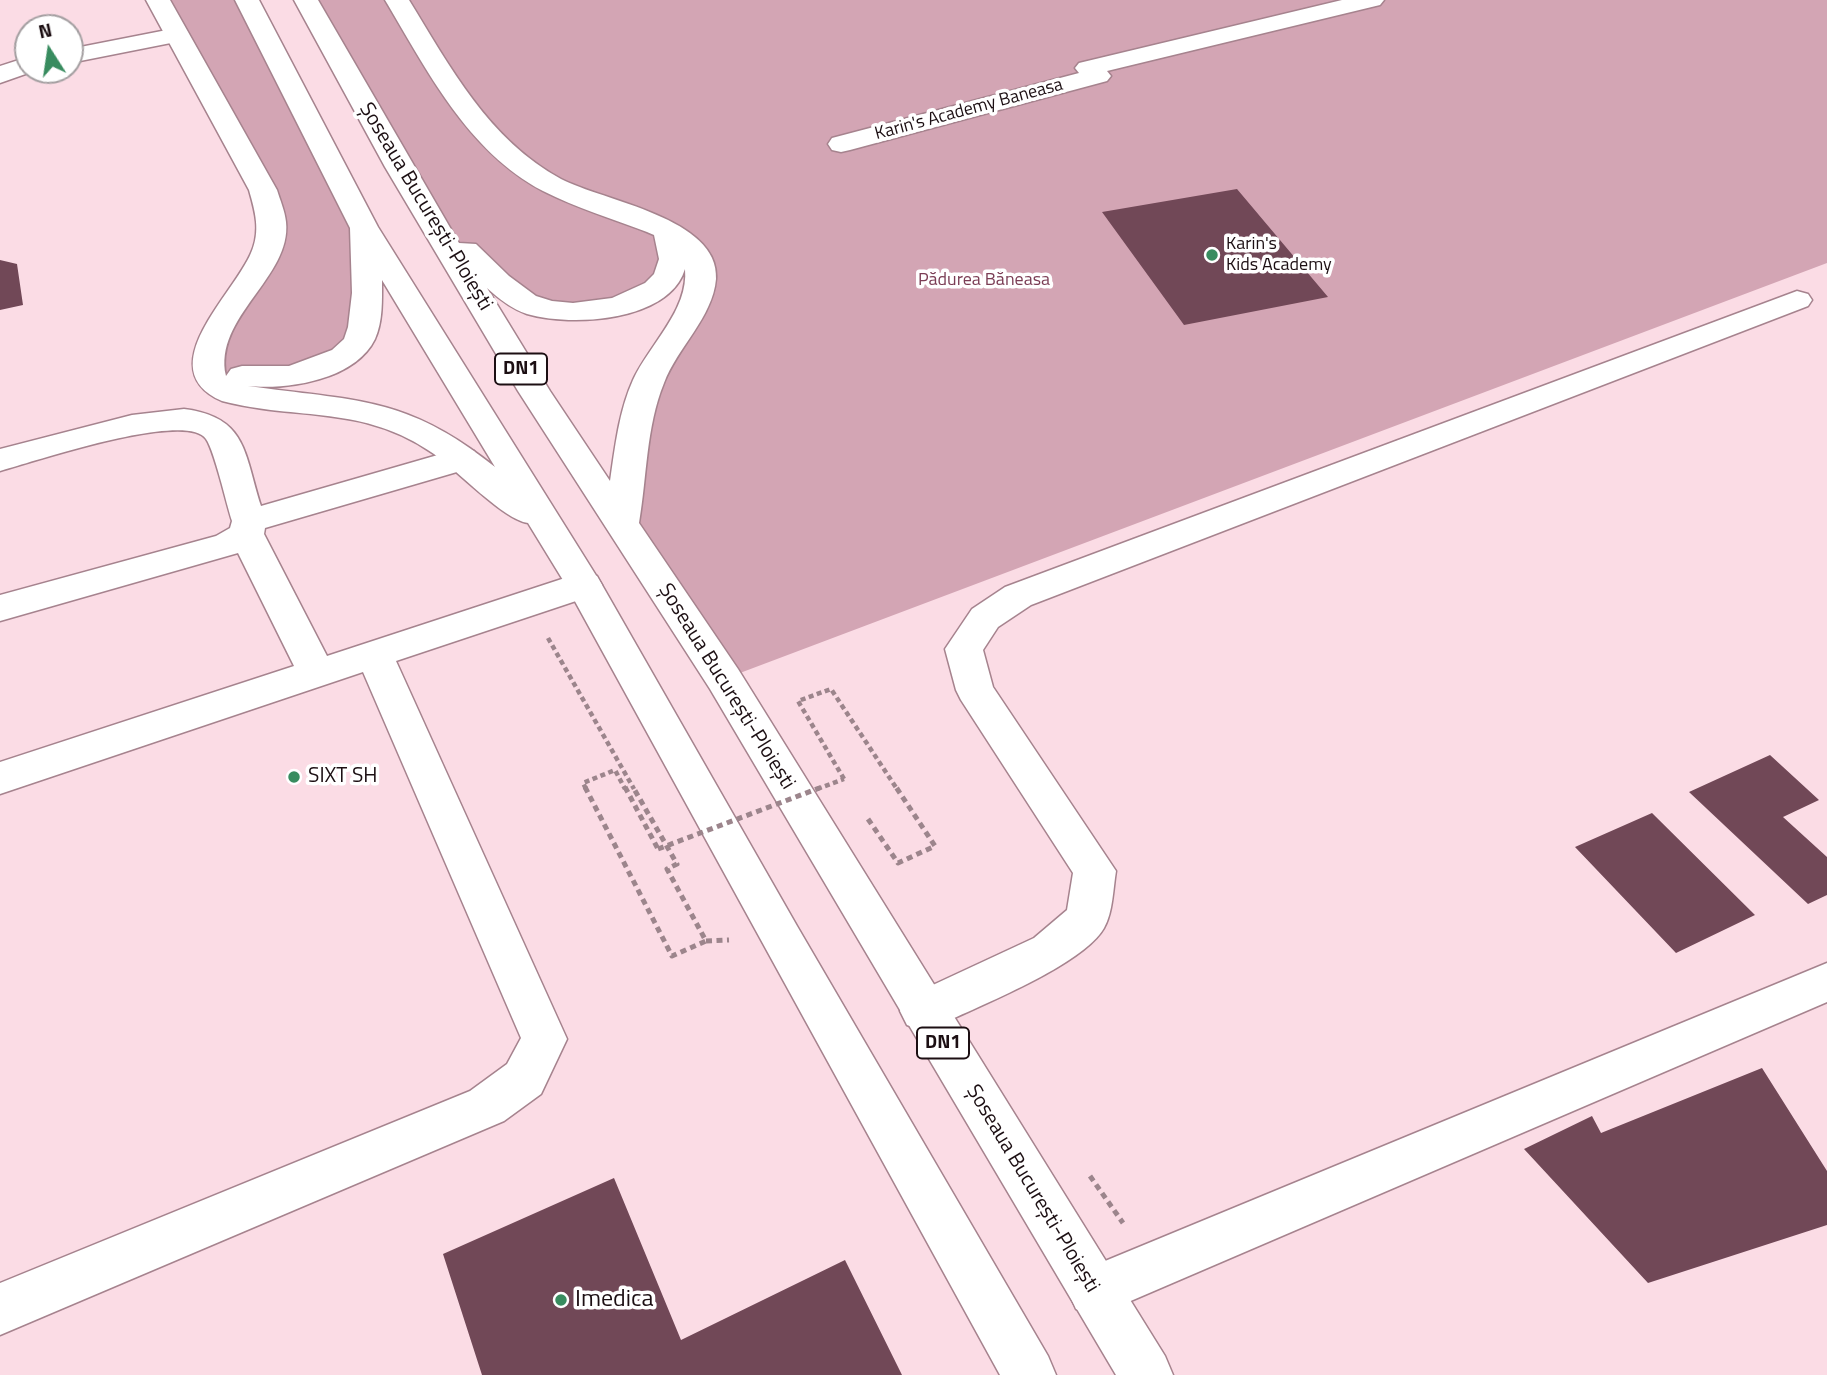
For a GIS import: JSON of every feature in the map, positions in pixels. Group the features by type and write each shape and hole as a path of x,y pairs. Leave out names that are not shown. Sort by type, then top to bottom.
{"main road":[{"path":"158,0 263,190 272,223 267,251 217,330 209,360 212,381 233,394 338,406 391,418 428,436 462,459 550,530"},
{"name":"DN1","path":"247,0 364,227 584,585 1029,1375"},
{"name":"Șoseaua București-Ploiești","path":"306,0 399,167 534,391 724,679 1146,1375"},
{"path":"397,0 467,109 510,158 553,186 664,228 691,248 700,262 702,277 698,294 663,353 639,408 622,523"},
{"name":"Karin's Academy Baneasa","path":"841,144 1098,76 1088,68 1371,0"},
{"path":"84,53 177,34"},
{"path":"426,211 506,290 535,306 575,313 619,306 643,298 660,286 674,259 672,243 664,228"},
{"path":"209,360 218,368 235,375 280,377 330,364 351,351 362,336 367,316 364,227"},
{"path":"923,1010 1050,951 1087,919 1095,870 975,690 964,649 985,618 1018,596 1797,300"},
{"path":"0,460 159,419 201,421 214,427 222,437 247,528 317,674"},
{"path":"0,608 228,544 247,528 462,459"},
{"path":"0,778 584,585"},
{"path":"0,1309 487,1106 524,1079 544,1039 374,655"},
{"path":"1094,1291 1827,982"}],"path":[{"path":"529,604 677,864 667,869 706,941 672,956 583,783 615,771 658,849 844,779 798,701 831,689 935,846 898,863 867,818"}],"green space":[{"path":"158,0 247,0 364,227 367,316 330,364 235,375 218,368 272,223"},
{"name":"Pădurea Băneasa","path":"306,0 1827,0 1827,263 724,679 622,523 635,428 700,263 669,274 594,311 506,290 426,211"}],"building":[{"name":"Karin's Kids Academy","path":"1237,189 1328,297 1184,325 1102,212"},
{"path":"0,260 17,264 23,305 0,310"},
{"path":"1770,755 1819,800 1783,817 1827,857 1827,895 1808,904 1689,792"},
{"path":"1652,813 1755,915 1676,953 1575,847"},
{"path":"1762,1068 1827,1171 1827,1225 1648,1283 1524,1149 1592,1116 1601,1133"},
{"name":"Imedica","path":"614,1178 681,1340 845,1260 902,1375 482,1375 443,1254"}],"place":[{"name":"Karin's Kids Academy","path":"1212,255"},
{"name":"SIXT SH","path":"294,777"},
{"name":"Imedica","path":"561,1300"}]}
